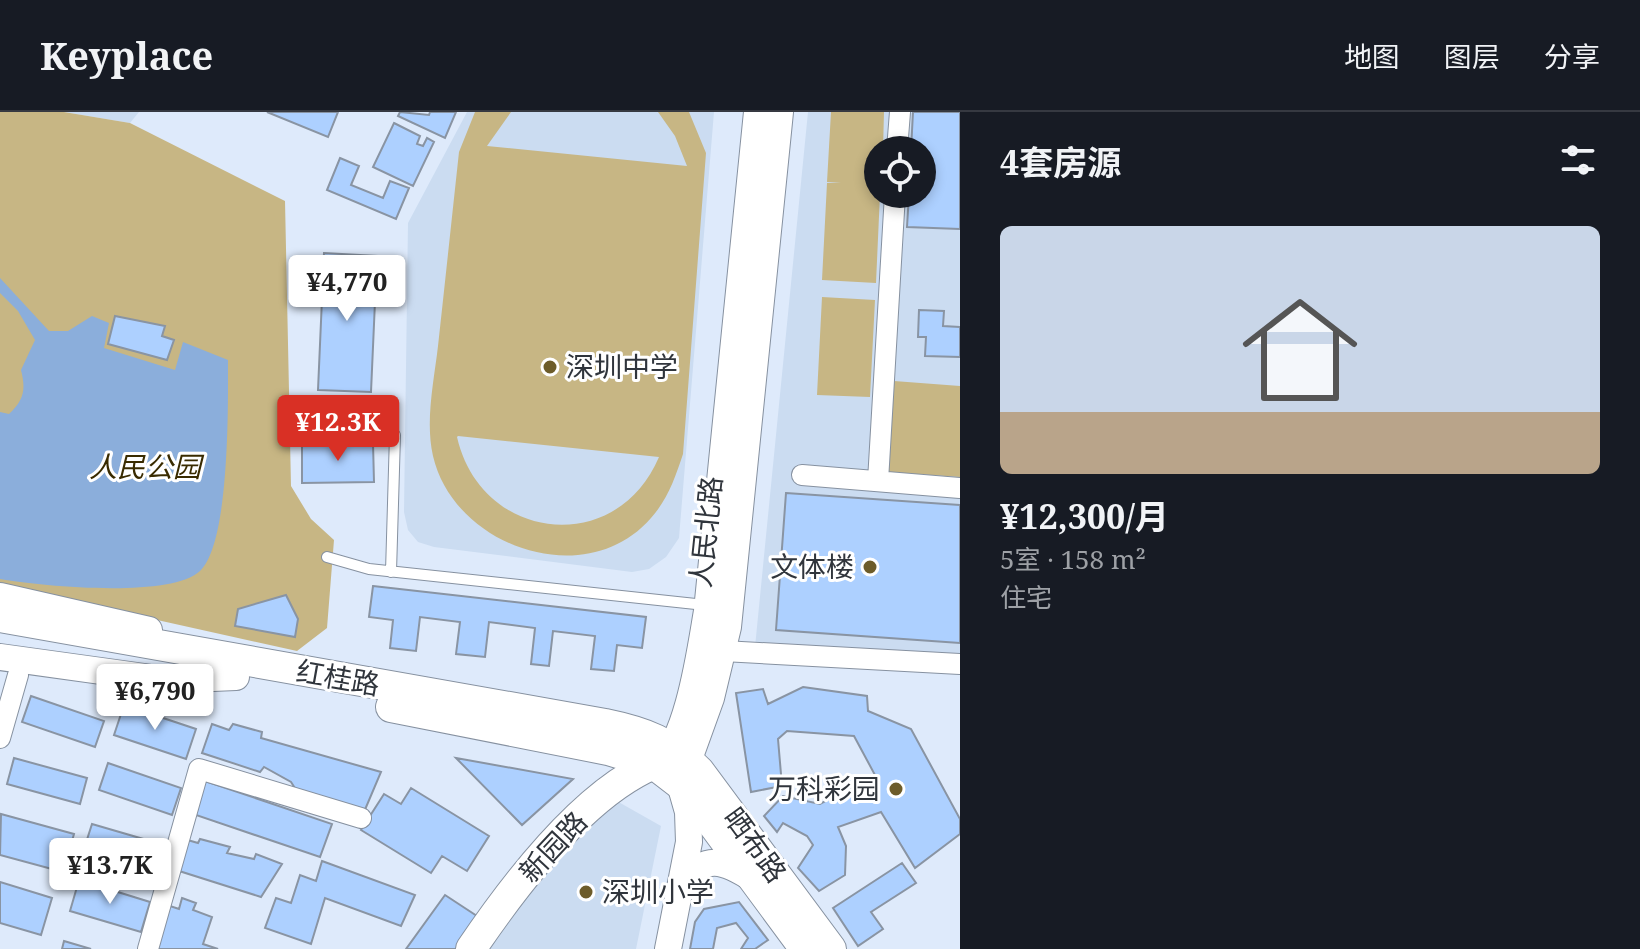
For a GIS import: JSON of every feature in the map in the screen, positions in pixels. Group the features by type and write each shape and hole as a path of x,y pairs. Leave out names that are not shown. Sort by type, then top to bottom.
{"main road":[{"name":"红桂路","path":"0,617 71,638"},
{"name":"红桂路","path":"0,632 71,638 236,668 605,724 638,731 674,764"},
{"name":"晒布路","path":"674,764 805,949"},
{"name":"晒布路","path":"674,764 831,949"},
{"name":"新园路","path":"471,949 522,879 599,798 628,775 674,764"}],"street":[{"name":"人民北路","path":"668,949 690,828 674,764 707,605 757,112"},
{"name":"人民北路","path":"674,764 723,651 780,112"},
{"path":"898,136 900,112"},
{"path":"878,481 894,208"},
{"path":"802,475 960,488"},
{"path":"0,596 71,638"},
{"path":"0,738 9,666 71,638"},
{"path":"723,651 960,664"},
{"path":"148,949 199,769 361,818"},
{"path":"681,885 692,871 716,862 753,879"}],"lane":[{"path":"391,572 395,435"},
{"path":"327,557 391,572 707,605"}],"shaded area":[{"path":"64,112 139,112 130,123"},
{"name":"深圳中学","path":"467,112 714,112 679,538 666,557 649,569 632,572 434,547 418,542 408,530 404,512 408,223"},
{"path":"808,112 960,112 960,655 755,647"},
{"name":"深圳小学","path":"615,800 661,826 636,949 485,949 550,861"}],"green space":[{"name":"人民公园","path":"0,112 64,112 130,123 285,201 291,486 311,519 334,540 327,628 297,651 0,585"},
{"name":"深圳中学","path":"475,112 511,112 487,146 687,166 675,136 658,112 689,112 706,153 683,454 674,480 657,511 624,541 592,553 559,555 526,549 494,535 467,515 446,488 433,456 431,401 459,152","holes":["458,436 659,457 639,489 613,511 583,523 551,524 520,516 493,499 471,472"]},
{"path":"831,112 884,112 883,136 864,136 864,208 879,208 876,283 822,280 827,183 841,183 827,182"},
{"path":"822,297 875,300 870,397 817,395"},
{"path":"894,381 960,386 960,477 887,472"}],"water":[{"path":"0,278 49,331 68,331 92,316 109,323 104,348 175,370 183,342 228,360 222,504 210,556 200,571 184,580 134,588 73,587 0,579 0,412 9,414 21,399 21,370 35,340 18,311 0,293"}],"building":[{"path":"267,112 338,112 328,137"},
{"path":"400,112 429,115 430,112 456,112 445,138 398,116"},
{"path":"913,112 960,112 960,229 907,227 908,208 936,208 936,136 912,136"},
{"path":"394,123 420,136 417,144 423,146 427,138 434,142 413,186 373,167"},
{"path":"340,158 359,166 351,185 383,198 390,181 409,188 396,219 327,190"},
{"path":"324,253 377,256 371,392 318,390"},
{"path":"919,310 944,311 943,326 960,327 960,357 925,356 926,337 918,337"},
{"path":"115,316 165,326 162,336 174,340 167,360 108,344"},
{"path":"373,443 374,482 302,483 302,445"},
{"name":"文体楼","path":"786,493 960,505 960,643 776,630"},
{"path":"373,586 646,617 642,648 617,645 614,671 591,669 595,636 553,631 549,666 531,664 535,628 489,622 485,657 456,654 460,622 420,617 416,651 390,648 393,620 369,617"},
{"path":"286,595 298,619 295,637 235,626 238,609"},
{"name":"万科彩园","path":"803,687 867,696 868,711 911,729 960,819 960,834 915,868 881,812 838,827 846,846 845,875 819,891 798,868 813,845 807,836 783,823 777,832 764,816 783,796 820,804 875,775 854,736 787,731 778,739 782,786 751,792 736,693 763,689 768,704"},
{"path":"31,696 104,721 95,747 22,722"},
{"path":"124,705 196,729 186,759 114,735"},
{"path":"212,724 229,730 233,724 262,732 261,738 381,772 364,812 300,796 291,782 264,767 260,772 202,753"},
{"path":"14,758 87,778 80,804 7,784"},
{"path":"456,758 573,779 522,825"},
{"path":"108,763 181,788 172,815 99,790"},
{"path":"202,780 332,824 320,857 190,813"},
{"path":"411,788 489,836 467,871 442,856 431,873 361,830 384,794 401,804"},
{"path":"1,814 74,834 63,872 0,855"},
{"path":"92,824 164,845 155,873 83,852"},
{"path":"184,839 198,843 200,839 230,847 227,853 254,859 256,854 282,864 261,897 176,870"},
{"path":"322,861 415,895 401,926 325,898 311,944 265,928 276,898 291,903 300,875 316,881"},
{"path":"902,863 916,883 871,912 883,929 858,946 833,908"},
{"path":"79,880 150,902 141,932 70,911"},
{"path":"0,882 52,898 41,935 0,923"},
{"path":"445,895 480,918 460,949 406,949"},
{"path":"182,898 196,903 193,910 212,917 203,944 218,949 154,949 170,906 179,909"},
{"path":"739,902 768,940 755,949 741,949 748,938 736,923 717,928 713,949 690,949 695,922 704,909"},
{"path":"64,941 91,949 62,949"}],"place":[{"name":"深圳中学","path":"550,367"},
{"name":"文体楼","path":"870,567"},
{"name":"万科彩园","path":"896,789"},
{"name":"深圳小学","path":"586,892"}]}
